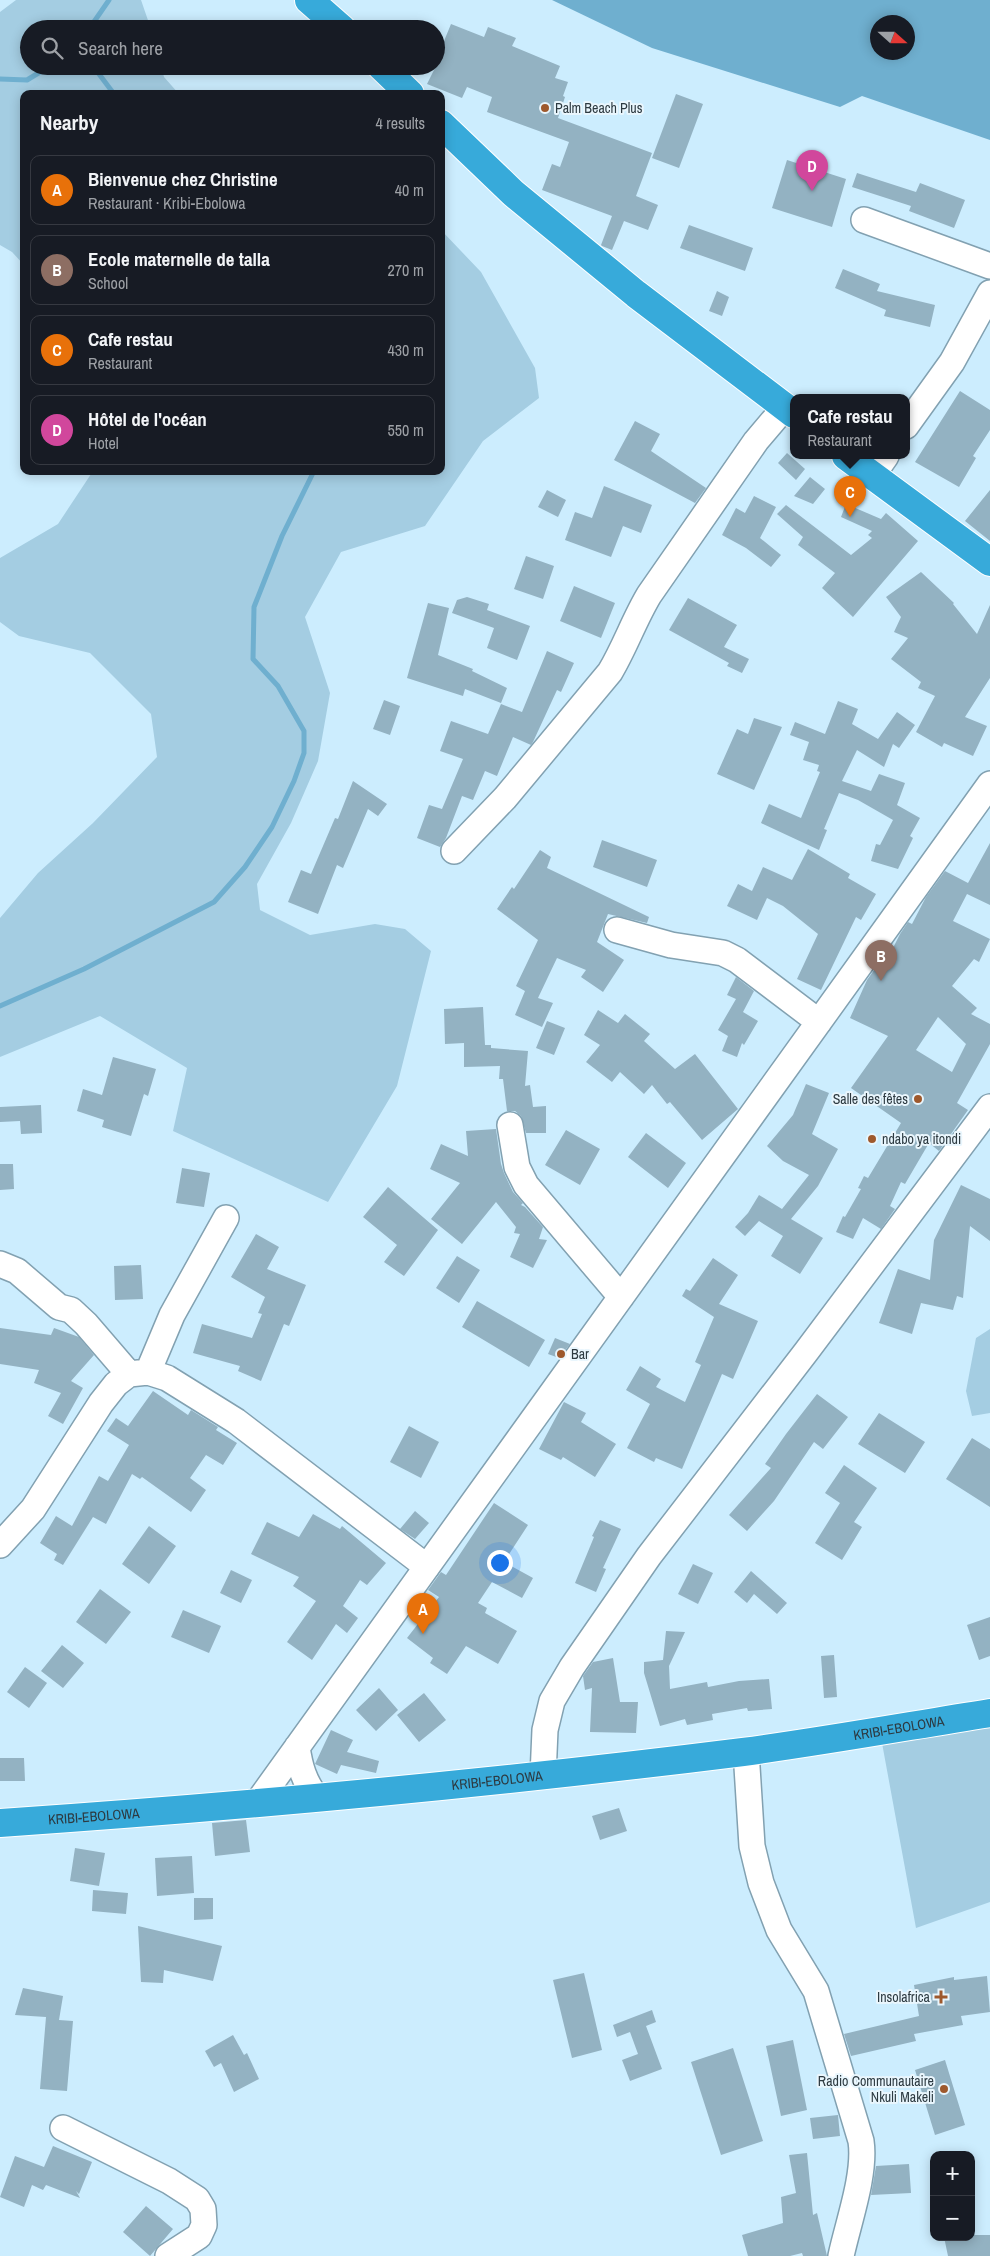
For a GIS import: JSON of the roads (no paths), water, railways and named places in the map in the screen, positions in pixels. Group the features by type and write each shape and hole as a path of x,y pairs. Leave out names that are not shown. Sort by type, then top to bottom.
{"highway":[{"path":"309,0 332,20"},
{"path":"391,75 406,90"},
{"path":"445,128 513,193 636,294 789,411"},
{"path":"856,459 879,466 990,562"},
{"name":"KRIBI-EBOLOWA","path":"0,1823 257,1803 543,1776 746,1751 990,1713"}],"street":[{"path":"864,220 990,266"},
{"path":"910,420 952,362 990,293"},
{"path":"454,851 505,798 610,672 619,657 634,620 649,595 756,440 789,411"},
{"path":"257,1803 990,784"},
{"path":"617,930 671,945 723,953 737,960 819,1022"},
{"path":"543,1776 545,1730 550,1708 552,1701 572,1667 648,1556 812,1344 990,1107"},
{"path":"510,1125 517,1167 526,1185 621,1297"},
{"path":"0,1545 32,1509 101,1403 116,1384 139,1373 226,1218"},
{"path":"0,1264 17,1271 59,1307 71,1310 139,1373 167,1378 236,1421 427,1567"},
{"path":"297,1747 303,1776 316,1797"},
{"path":"746,1751 752,1846 761,1883 779,1930 816,1991 861,2141 863,2156 840,2256"},
{"path":"63,2128 169,2181 197,2199 203,2209 204,2225 199,2236 168,2256"}],"waterway":[{"path":"95,20 109,0"},
{"path":"0,79 27,80 35,75"},
{"path":"100,75 111,90"},
{"path":"0,1006 84,969 214,902 245,867 272,827 294,781 304,753 304,731 278,686 253,659 254,607 282,536 312,475"}],"place":[{"name":"Palm Beach Plus","path":"545,108"},
{"name":"Hôtel de l'océan","path":"812,191"},
{"name":"Cafe restau","path":"850,517"},
{"name":"Ecole maternelle de talla","path":"881,981"},
{"name":"Salle des fêtes","path":"918,1099"},
{"name":"ndabo ya itondi","path":"872,1139"},
{"name":"Bar","path":"561,1354"},
{"name":"Bienvenue chez Christine","path":"423,1634"},
{"name":"Insolafrica","path":"941,1997"},
{"name":"Radio Communautaire Nkuli Makeli","path":"944,2089"}]}
